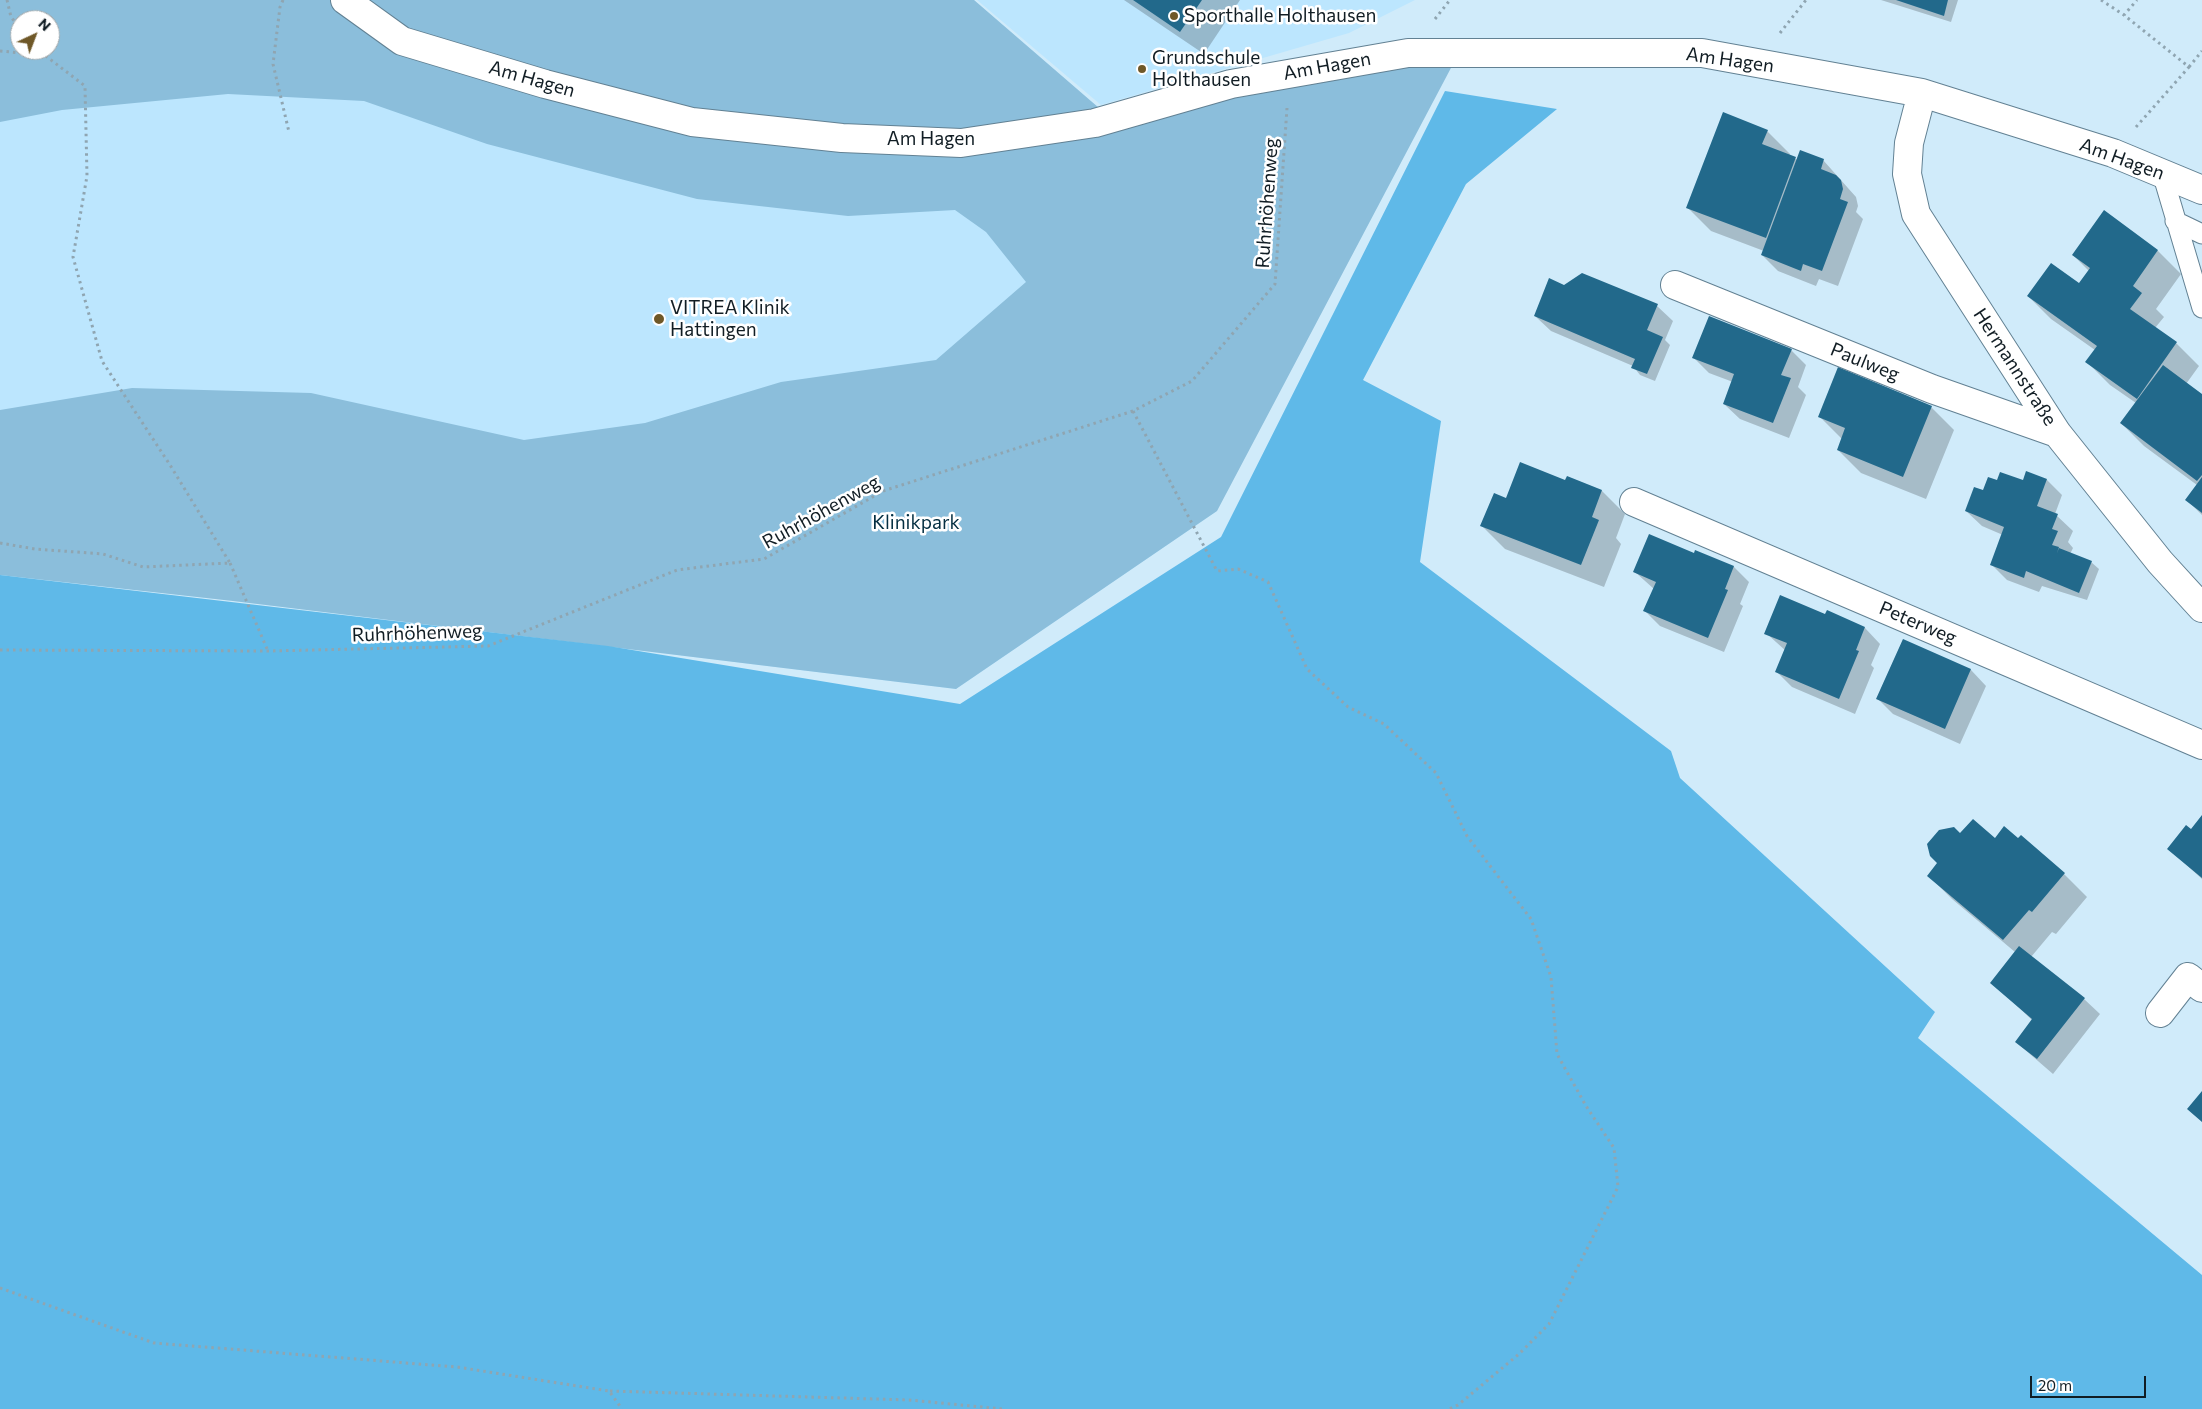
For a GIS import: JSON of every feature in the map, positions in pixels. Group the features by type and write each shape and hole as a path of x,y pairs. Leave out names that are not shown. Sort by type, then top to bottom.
{"street":[{"name":"Am Hagen","path":"345,0 402,41 545,84 692,122 842,138 961,143 1095,122 1231,84 1290,72 1408,53 1702,52 1922,93 2112,154 2202,190"},
{"name":"Hermannstraße","path":"1922,93 1908,144 1907,174 1916,214 2057,433 2160,562 2202,608"},
{"name":"Paulweg","path":"1675,285 1932,389 2057,433"},
{"name":"Peterweg","path":"1634,502 2202,745"},
{"path":"2160,1013 2188,977 2202,988"}],"lane":[{"path":"2162,174 2202,308"},
{"path":"2175,221 2202,234"}],"path":[{"path":"7,0 10,13"},
{"path":"284,0 280,7 273,64 289,132"},
{"path":"1786,25 1806,0"},
{"path":"2101,0 2124,15 2189,67"},
{"path":"2124,15 2137,0"},
{"path":"2112,154 2202,51"},
{"path":"49,60 84,86 87,176 72,257 102,362 170,465 230,563 268,650"},
{"name":"Ruhrhöhenweg","path":"0,650 268,650 488,646 678,570 764,559 883,491 1133,411 1192,381 1275,284 1290,72"},
{"path":"1133,411 1217,571 1238,569 1268,582 1308,670 1348,707 1384,724 1436,773 1467,836 1531,919 1552,977 1557,1054 1586,1106 1614,1148 1618,1187 1549,1324 1519,1354 1458,1405 1449,1409"},
{"path":"0,543 35,549 103,554 143,567 230,563"},
{"path":"0,1288 154,1343 458,1367 610,1391 909,1400 1002,1409"},
{"path":"610,1391 622,1409"}],"shaded area":[{"name":"Klinikpark","path":"0,0 974,0 1121,127 1217,511 956,689 233,601 0,575"},
{"name":"Grundschule Holthausen","path":"977,0 1415,0 1349,33 1101,105"},
{"path":"1445,91 1557,109 1466,184 1363,380 1441,421 1420,562 1671,751 1680,778 1935,1012 1918,1038 2202,1275 2202,1409 0,1409 0,575 608,646 960,704 1221,537"}],"green space":[{"name":"Klinikpark","path":"0,0 974,0 1121,127 1348,64 1452,66 1217,511 956,689 233,601 0,575 0,410 132,388 311,393 524,440 645,423 781,382 936,360 1026,282 986,232 955,210 848,216 697,199 487,144 364,101 228,94 62,110 0,122"}],"building":[{"name":"Sporthalle Holthausen","path":"1133,0 1202,0 1180,32"},
{"path":"1896,0 1948,0 1944,16"},
{"path":"1723,112 1768,130 1762,144 1796,157 1766,238 1686,208"},
{"path":"1800,150 1824,159 1821,169 1836,175 1841,180 1843,189 1840,199 1848,202 1822,271 1803,264 1801,271 1761,255"},
{"path":"2104,210 2158,250 2133,286 2142,293 2130,309 2177,342 2137,399 2085,362 2097,346 2027,296 2051,263 2079,283 2090,268 2072,255"},
{"path":"1582,273 1658,304 1647,330 1663,337 1647,374 1631,368 1635,359 1534,316 1549,278 1564,285"},
{"path":"1709,316 1792,349 1781,375 1791,378 1773,423 1723,404 1734,374 1692,358"},
{"path":"2163,365 2202,394 2202,475 2197,481 2120,423"},
{"path":"1838,367 1932,406 1903,477 1837,450 1845,428 1818,417"},
{"path":"1520,462 1565,480 1567,476 1602,490 1592,517 1599,520 1581,565 1480,526 1494,493 1506,498"},
{"path":"2026,471 2047,479 2037,506 2058,514 2052,529 2058,531 2052,545 2059,547 2057,553 2059,548 2092,561 2079,593 2026,571 2024,578 1990,565 2004,527 1965,511 1974,487 1983,490 1988,477 1997,480 2000,472 2023,480"},
{"path":"2202,477 2202,513 2185,500"},
{"path":"1649,534 1694,553 1695,550 1734,566 1725,589 1728,590 1708,638 1643,611 1656,582 1633,572"},
{"path":"1780,595 1825,614 1827,610 1865,627 1856,650 1859,651 1839,699 1775,672 1787,643 1764,634"},
{"path":"1903,639 1971,669 1945,729 1876,699"},
{"path":"2202,815 2202,878 2167,849 2186,825 2191,829"},
{"path":"1973,819 1995,838 2004,826 2018,838 2021,835 2065,873 2032,912 2029,910 2003,940 1927,876 1937,863 1930,856 1927,844 1939,830 1954,827 1960,833"},
{"path":"2019,946 2085,998 2037,1059 2015,1042 2032,1019 1990,983"},
{"path":"2202,1091 2202,1122 2187,1109"}],"place":[{"name":"Sporthalle Holthausen","path":"1174,16"},
{"name":"Grundschule Holthausen","path":"1142,69"},
{"name":"VITREA Klinik Hattingen","path":"659,319"}]}
